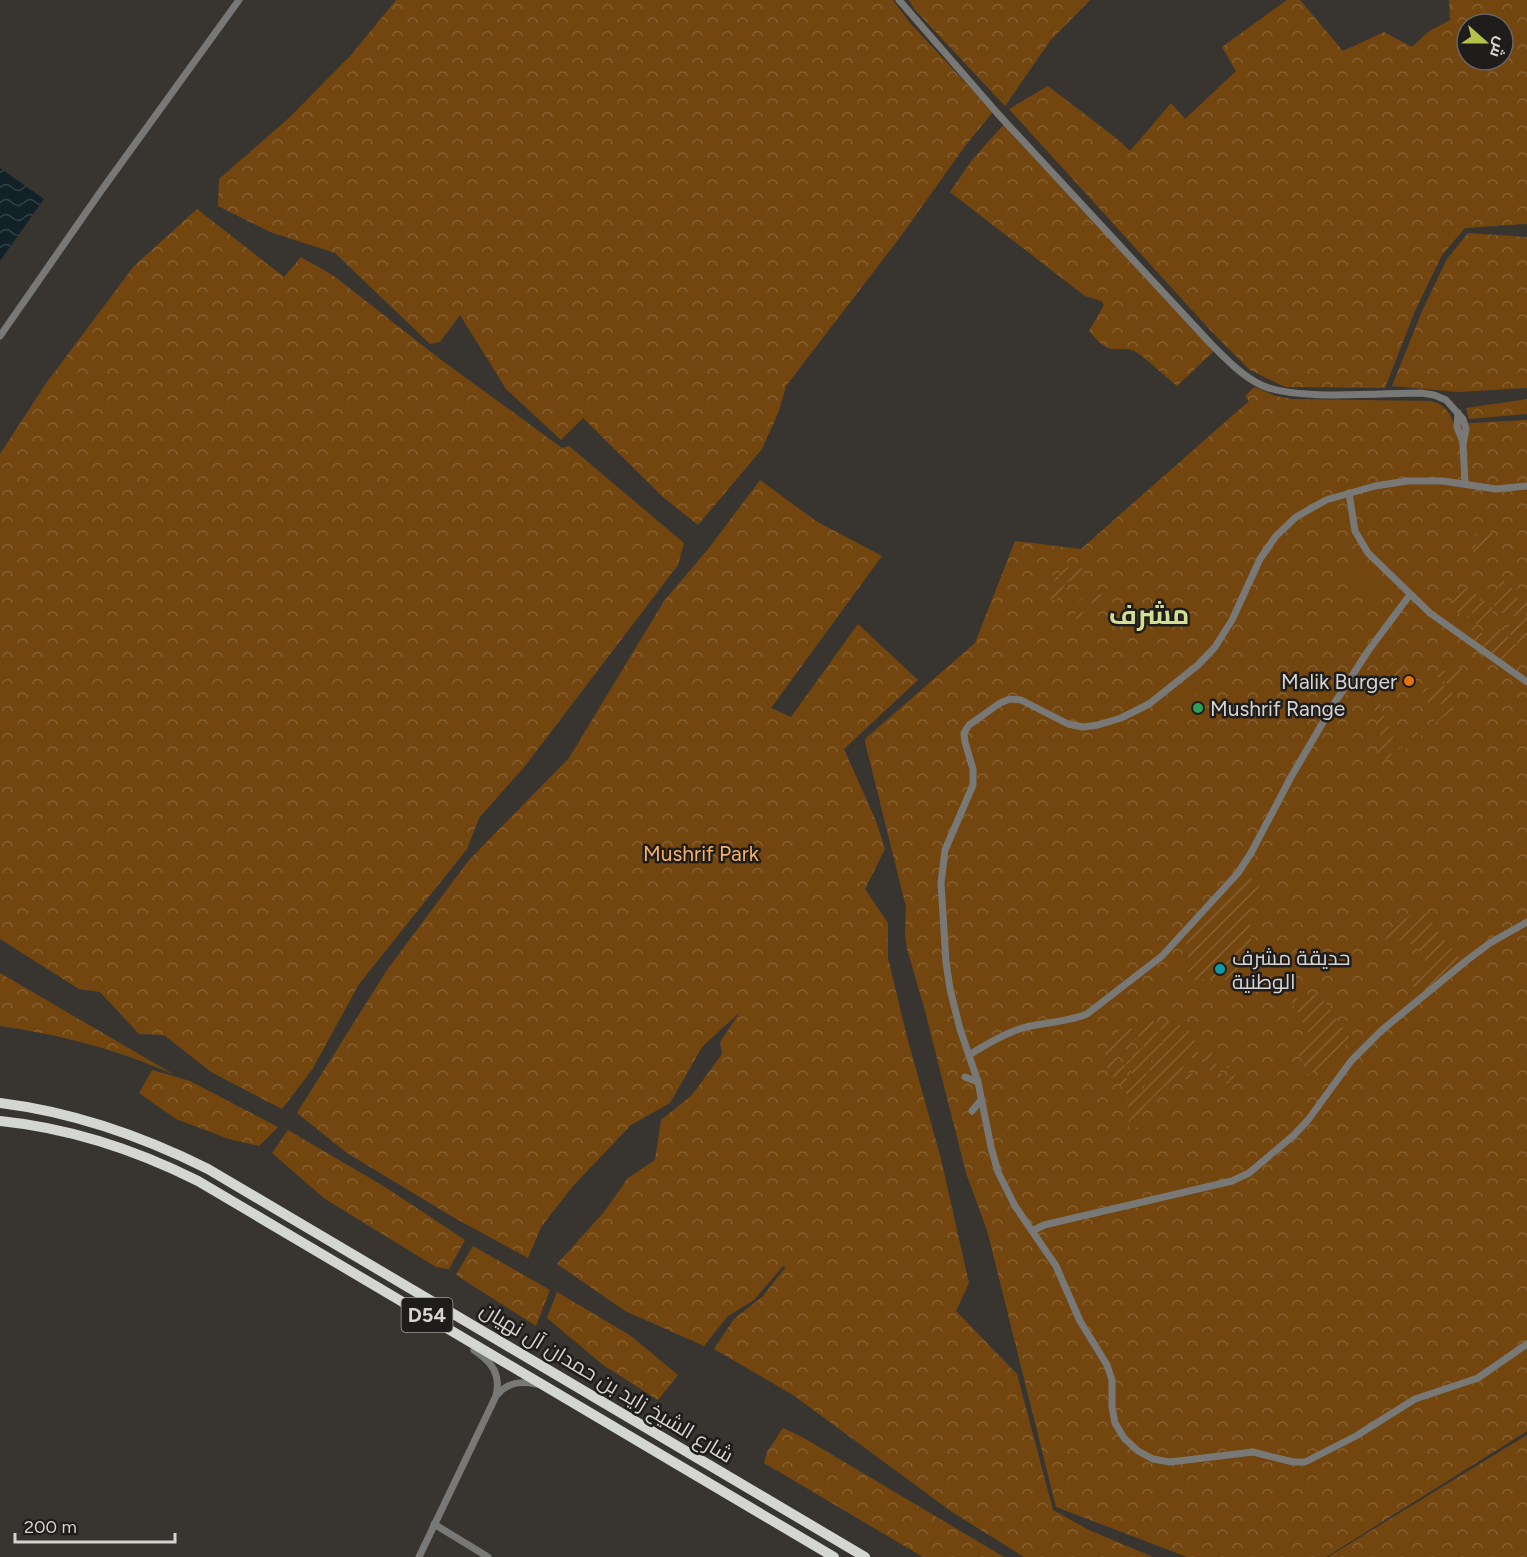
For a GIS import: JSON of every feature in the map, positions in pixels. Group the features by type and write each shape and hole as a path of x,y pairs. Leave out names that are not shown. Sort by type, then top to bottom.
{"highway":[{"name":"شارع الشيخ زايد بن حمدان آل نهيان","path":"0,1103 48,1111 110,1127 156,1144 208,1169 865,1557"},
{"name":"شارع الشيخ زايد بن حمدان آل نهيان","path":"0,1121 41,1126 117,1147 169,1167 227,1197 834,1557"}],"street":[{"path":"0,336 239,0"},
{"path":"899,0 998,114 1211,344 1245,375 1269,388 1293,393 1430,394 1446,400 1466,426 1463,444 1464,483"},
{"path":"1527,486 1496,489 1464,483 1430,481 1386,484 1349,493 1311,507 1282,529 1260,560 1233,620 1221,639 1198,665 1149,704 1121,718 1083,727 1068,723 1026,701 1010,699 1000,703 966,729 964,737 973,769 973,785 945,850 941,883 948,976 956,1016 978,1082 998,1172 1008,1196 1056,1266 1080,1321 1108,1368 1113,1384 1112,1413 1118,1428 1138,1451 1159,1461 1176,1462 1253,1452 1293,1462 1309,1461 1356,1436 1414,1399 1478,1378 1527,1344"},
{"path":"1349,493 1355,531 1363,547 1409,596 1440,622 1527,682"},
{"path":"969,1055 1019,1029 1087,1014 1170,948 1242,867 1283,790 1328,714 1368,651 1409,596"},
{"path":"1032,1231 1041,1226 1232,1181 1246,1175 1299,1130 1344,1070 1373,1038 1466,960 1527,922"},
{"path":"965,1077 978,1082"},
{"path":"972,1111 981,1101"},
{"path":"448,1328 489,1360 494,1367 498,1381 496,1396"},
{"path":"420,1557 496,1396 501,1390 516,1382 546,1387"},
{"path":"434,1524 488,1557"}],"green space":[{"path":"396,0 893,0 910,23 993,112 965,146 901,236 786,386 779,411 762,449 698,525 663,497 583,418 561,440 506,389 460,315 440,342 430,344 335,253 270,232 218,206 219,179 291,116 351,55"},
{"path":"909,0 1090,0 1050,41 1005,106 914,9"},
{"path":"1287,0 1300,0 1343,51 1384,32 1412,47 1428,32 1450,20 1449,0 1527,0 1527,224 1465,228 1442,255 1415,311 1385,388 1285,387 1250,370 1210,330 1009,109 1048,86 1130,151 1171,103 1185,119 1236,71 1222,47"},
{"path":"1005,123 1214,351 1177,386 1133,350 1112,349 1102,344 1089,331 1104,305 1101,301 1085,296 950,192 972,160"},
{"path":"197,209 284,277 301,257 334,276 440,359 562,448 569,446 684,543 678,565 525,766 479,818 467,849 359,984 312,1070 282,1109 211,1072 164,1035 139,1034 100,992 79,989 0,939 0,454 47,382 134,266"},
{"path":"1468,233 1527,237 1527,388 1458,392 1392,386 1423,309 1447,259"},
{"name":"حديقة مشرف الوطنية","path":"1254,387 1276,396 1292,399 1430,401 1445,409 1454,424 1527,420 1527,1431 1326,1557 1187,1557 1056,1507 987,1230 966,1173 907,949 906,907 865,742 866,738 975,643 1015,541 1081,549 1249,401 1245,396"},
{"path":"1527,399 1527,414 1469,419 1466,408"},
{"name":"Mushrif Park","path":"760,480 816,521 882,556 771,708 791,717 858,624 918,680 844,749 876,821 885,849 865,889 888,923 888,958 941,1159 969,1283 956,1311 1017,1374 1053,1510 1089,1530 1153,1557 1024,1557 952,1512 793,1395 714,1349 734,1319 763,1296 785,1268 784,1265 754,1300 728,1316 704,1346 625,1311 557,1264 604,1212 628,1178 655,1160 661,1120 692,1095 722,1054 720,1042 740,1012 702,1047 670,1103 631,1125 573,1186 541,1227 528,1258 451,1216 347,1153 297,1113 387,970 469,860 569,758 664,601 709,548"},
{"path":"1488,530 1492,532 1492,540 1485,547 1485,553 1473,553 1476,544 1475,534"},
{"path":"1080,563 1084,574 1066,583 1058,574 1068,567"},
{"path":"1361,564 1383,587 1370,599 1349,576"},
{"path":"1057,576 1065,584 1056,601 1046,597"},
{"path":"1503,580 1512,588 1511,592 1514,596 1527,597 1527,613 1511,616 1496,608 1493,597"},
{"path":"1463,589 1470,590 1482,598 1471,606 1468,619 1456,611 1452,602 1455,594"},
{"path":"1095,593 1106,596 1102,600 1086,605 1078,623 1075,612 1078,603 1085,596"},
{"path":"1484,600 1492,605 1493,612 1486,622 1477,624 1472,620 1472,610 1475,605"},
{"path":"1527,616 1527,647 1513,639 1508,629 1512,620"},
{"path":"1498,627 1521,647 1507,663 1479,644 1481,641 1478,638 1475,642 1471,639 1476,636 1477,631 1487,636"},
{"path":"1401,658 1407,659 1404,668 1405,677 1385,689 1381,696 1382,711 1394,738 1379,761 1377,753 1380,734 1375,711 1376,696 1385,672 1389,666"},
{"path":"1460,667 1464,670 1452,687 1437,676 1441,670 1451,673"},
{"path":"1439,685 1453,693 1452,710 1391,760 1383,759 1387,753 1393,754 1441,715 1442,705 1437,702 1429,704 1424,697 1423,689"},
{"name":"Mushrif Range","path":"1191,687 1214,721 1204,728 1181,694"},
{"path":"1244,875 1260,883 1252,905 1250,921 1252,952 1235,981 1214,978 1188,981 1186,938"},
{"path":"1422,907 1461,960 1426,990 1409,985 1419,977 1424,968 1423,954 1418,948 1404,941 1388,942 1383,935"},
{"path":"0,973 173,1074 88,1044 0,1026"},
{"path":"1312,994 1321,997 1351,1039 1332,1062 1307,1075 1297,1049 1309,1043 1311,1038 1292,1002 1295,998"},
{"path":"1145,1017 1153,1021 1162,1048 1151,1061 1141,1091 1128,1097 1107,1067 1106,1052 1116,1033 1128,1023 1135,1031 1136,1039 1132,1041 1133,1047 1129,1050 1122,1047 1116,1052 1117,1060 1124,1063 1125,1068 1121,1071 1122,1077 1128,1079 1132,1075 1126,1063 1132,1058 1131,1051 1134,1049 1139,1051 1144,1047 1143,1040 1139,1039 1138,1030 1142,1026 1141,1020"},
{"path":"1167,1021 1185,1028 1196,1042 1199,1055 1197,1058 1187,1058 1183,1066 1187,1072 1198,1076 1189,1080 1174,1079 1145,1106 1137,1128 1129,1129 1128,1099 1142,1093 1153,1062 1164,1050 1160,1025 1165,1025"},
{"path":"1211,1051 1221,1074 1232,1076 1234,1070 1220,1066 1220,1064 1237,1068 1234,1078 1229,1081 1230,1085 1209,1069 1204,1061 1203,1055"},
{"path":"152,1070 190,1081 278,1127 259,1146 229,1139 176,1119 139,1093"},
{"path":"288,1130 385,1187 465,1240 449,1269 436,1267 325,1199 272,1153"},
{"path":"473,1246 550,1290 536,1326 456,1275"},
{"path":"557,1292 631,1336 678,1375 658,1400 603,1365 547,1318"},
{"path":"783,1428 804,1438 1004,1557 923,1557 764,1463 767,1452"},
{"path":"1527,1435 1527,1557 1328,1557"}],"water":[{"path":"0,168 44,199 0,261"}],"place":[{"name":"Malik Burger","path":"1409,681"},
{"name":"Mushrif Range","path":"1198,708"},
{"name":"حديقة مشرف الوطنية","path":"1220,969"}],"district":[{"name":"مشرف","path":"1149,614"}]}
